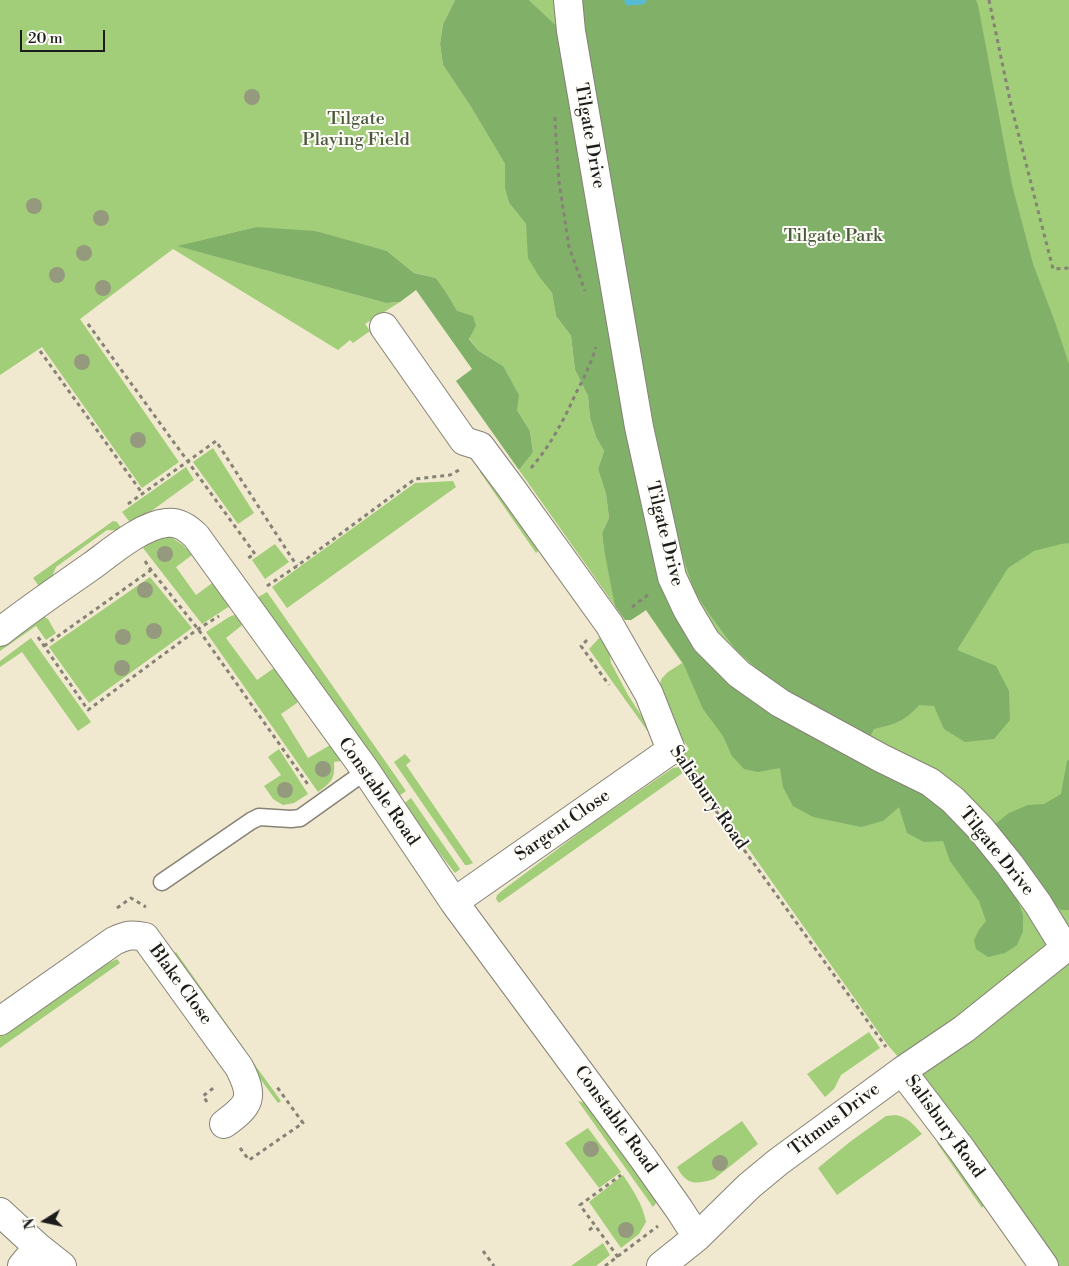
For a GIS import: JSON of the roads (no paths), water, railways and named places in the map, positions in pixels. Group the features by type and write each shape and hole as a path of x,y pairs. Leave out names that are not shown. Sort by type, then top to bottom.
{"street":[{"name":"Tilgate Drive","path":"568,0 571,31 639,426 672,577 687,609 706,641 739,674 780,703 881,758 930,782 953,800 981,828 1010,865 1067,946"},
{"name":"Salisbury Road","path":"384,327 464,441 480,446 608,624 649,694 671,750"},
{"name":"Constable Road","path":"0,632 131,539 154,526 168,522 188,528 196,536 366,771 454,902 679,1209 697,1237"},
{"name":"Sargent Close","path":"454,902 671,750"},
{"name":"Blake Close","path":"0,1021 114,941 135,934 145,937 239,1067 247,1082 249,1092 247,1103 240,1113 224,1124"},
{"name":"Titmus Drive","path":"661,1266 697,1237 749,1186 771,1168 902,1070 964,1029 1067,946"},
{"name":"Salisbury Road","path":"902,1070 1044,1266"},
{"path":"0,1212 30,1256 62,1266"}],"lane":[{"path":"162,882 250,821 258,817 300,818 366,771"}],"waterway":[{"path":"629,1 642,0"}],"park label":[{"name":"Tilgate Playing Field","path":"356,130"},
{"name":"Tilgate Park","path":"833,237"}]}
